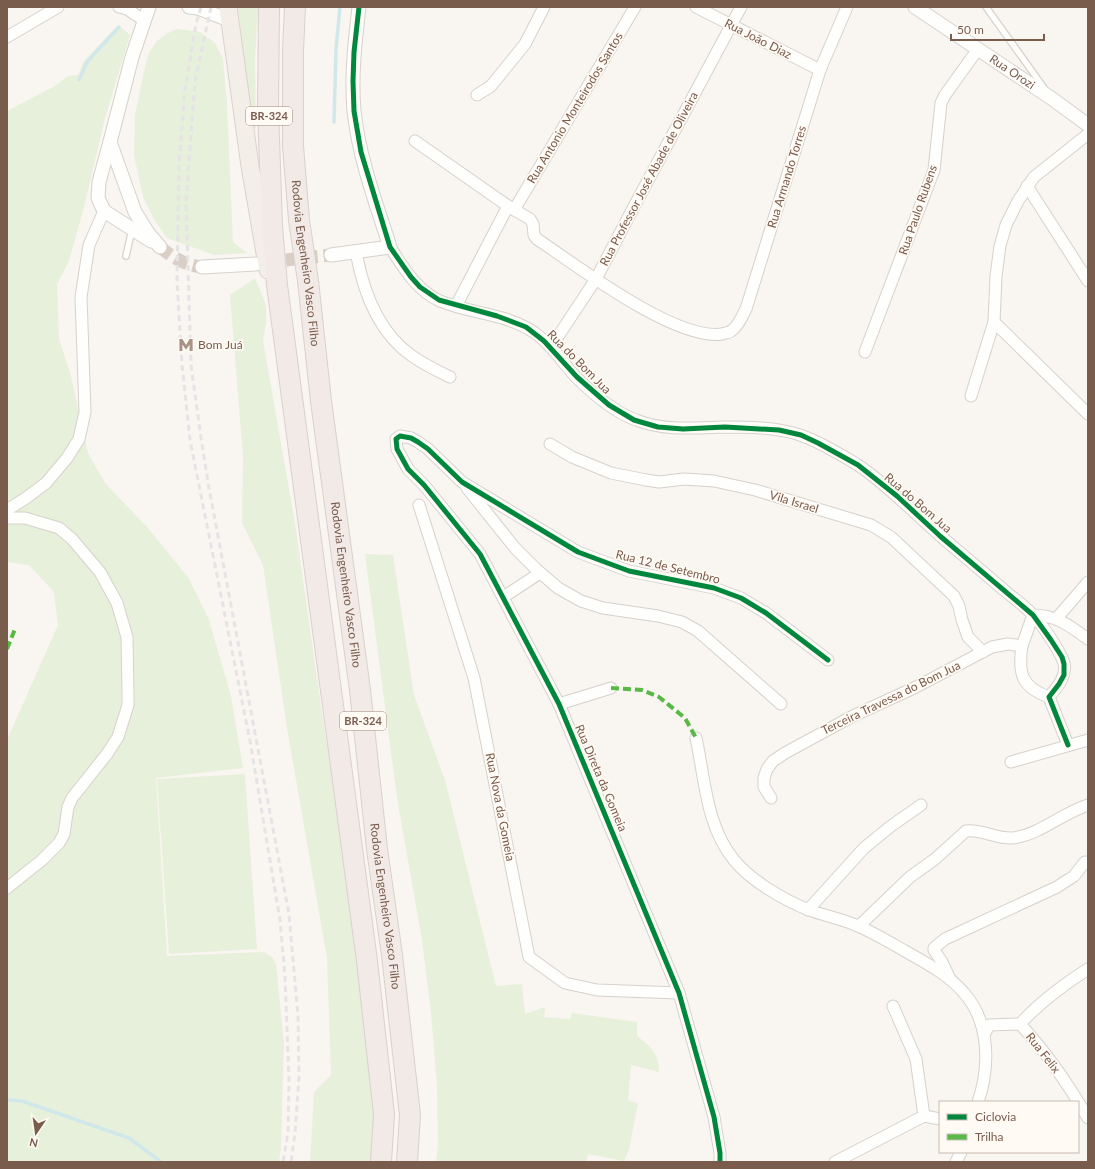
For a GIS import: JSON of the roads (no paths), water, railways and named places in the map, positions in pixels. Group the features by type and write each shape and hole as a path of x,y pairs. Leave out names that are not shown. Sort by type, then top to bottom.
{"highway":[{"name":"Rodovia Engenheiro Vasco Filho","path":"269,7 268,108 272,226 277,285 366,961 384,1114 381,1162"},
{"name":"Rodovia Engenheiro Vasco Filho","path":"295,7 293,51 293,146 299,220 308,281 323,417 360,690 377,849 392,956 410,1115 407,1162"}],"main road":[{"path":"293,51 302,7"},
{"path":"228,14 261,232 271,285 286,349"}],"street":[{"path":"7,36 58,7"},
{"path":"123,8 146,7"},
{"path":"110,142 135,212 158,246 104,211 98,198 99,182 132,57 149,7"},
{"path":"189,7 228,14"},
{"name":"Rua do Bom Jua","path":"359,7 354,52 353,81 354,111 361,152 390,247 420,287 439,300 456,306 512,320 526,327 551,347 577,377 609,405 634,420 658,427 684,429 725,427 779,430 801,435 818,442 858,465 898,496 940,536 1034,615 1051,640 1064,664 1064,674 1059,684 1049,697"},
{"path":"477,95 491,86 525,44 544,7"},
{"name":"Rua Antonio Monteirodos Santos","path":"456,306 511,208 635,7"},
{"name":"Rua João Diaz","path":"696,7 820,70"},
{"name":"Rua Professor José Abade de Oliveira","path":"551,347 596,279 741,7"},
{"name":"Rua Armando Torres","path":"596,279 647,310 691,331 716,334 730,332 738,324 746,309 820,70 848,7"},
{"name":"Rua Orozi","path":"915,7 934,16 978,49 1088,125"},
{"path":"123,8 145,21"},
{"name":"Rua Paulo Rubens","path":"865,352 934,170 941,103 945,95 978,49"},
{"path":"971,396 994,322 996,276 1000,246 1006,225 1027,186 1034,177 1088,134"},
{"path":"415,141 511,208 530,219 533,224 534,235 537,238 596,279"},
{"path":"1027,186 1088,281"},
{"path":"7,510 46,483 68,458 79,439 85,412 81,297 89,245 104,211"},
{"path":"331,255 390,247"},
{"path":"356,252 360,272 368,297 379,319 394,340 411,356 450,377"},
{"path":"202,267 256,264"},
{"path":"994,322 1088,414"},
{"name":"Rua 12 de Setembro","path":"400,436 411,438 428,449 462,482 578,552 629,571 714,588 741,598 766,613 828,660"},
{"name":"Rua Direta da Gomeia","path":"400,436 396,439 397,449 408,469 424,485 480,554 559,704 680,993 714,1117 720,1162"},
{"name":"Vila Israel","path":"550,444 572,457 611,473 659,482 684,479 714,481 755,490 871,525 891,537 954,596 959,606 968,637 983,652"},
{"path":"462,482 516,548 540,573 558,588 581,601 603,608 658,616 682,622 698,631 781,704"},
{"name":"Rua Nova da Gomeia","path":"419,505 474,678 529,957 565,983 597,990 680,993"},
{"path":"7,518 25,518 59,528 72,539 100,572 117,602 127,637 128,693 128,705 118,737 107,754 72,798 68,807 64,834 59,843 42,860 7,888"},
{"path":"508,594 540,573"},
{"path":"1056,619 1088,582"},
{"path":"1068,745 1049,697 1032,689 1024,680 1020,666 1022,646 1034,615 1044,615 1067,623 1088,639"},
{"name":"Terceira Travessa do Bom Jua","path":"771,798 764,788 764,778 767,769 773,761 853,716 916,687 983,652 1001,645 1008,644 1022,646"},
{"path":"559,704 611,688"},
{"path":"696,738 709,806 716,830 724,848 734,861 782,898 808,910 859,926 922,961 950,980 964,993 976,1011 984,1035 986,1055 984,1076 978,1101"},
{"path":"1011,762 1088,740"},
{"path":"808,910 864,848 891,826 921,805"},
{"path":"859,926 910,877 935,859 966,832 977,832 1010,838 1040,830 1065,814 1088,805"},
{"path":"950,980 942,962 934,950 936,945 945,939 1057,887 1074,876 1085,862"},
{"path":"1020,1024 1039,1004 1070,980 1088,969"},
{"path":"893,1006 916,1059 924,1116"},
{"name":"Rua Felix","path":"984,1035 989,1025 1020,1024 1036,1041 1078,1101"},
{"name":"Rua Felix","path":"1079,1103 1088,1118"},
{"path":"835,1162 924,1116 939,1119"}],"lane":[{"path":"986,7 1051,98"},
{"path":"126,256 135,212"}],"waterway":[{"path":"334,122 336,49 340,7"},
{"path":"79,80 87,62 119,27"},
{"path":"7,1100 22,1101 129,1138 161,1162"}],"tunnel":[{"path":"160,247 190,265 202,267"},
{"path":"267,262 331,255"}],"railway":[{"path":"201,7 196,24 185,90 179,165 177,280 182,365 190,440 250,741 280,920 285,977 289,1081 288,1133 283,1162"},
{"path":"211,7 195,81 186,203 191,365 209,488 289,914 298,1016 299,1077 295,1133 291,1162"}],"place":[{"name":"Bom Juá","path":"186,345"}]}
